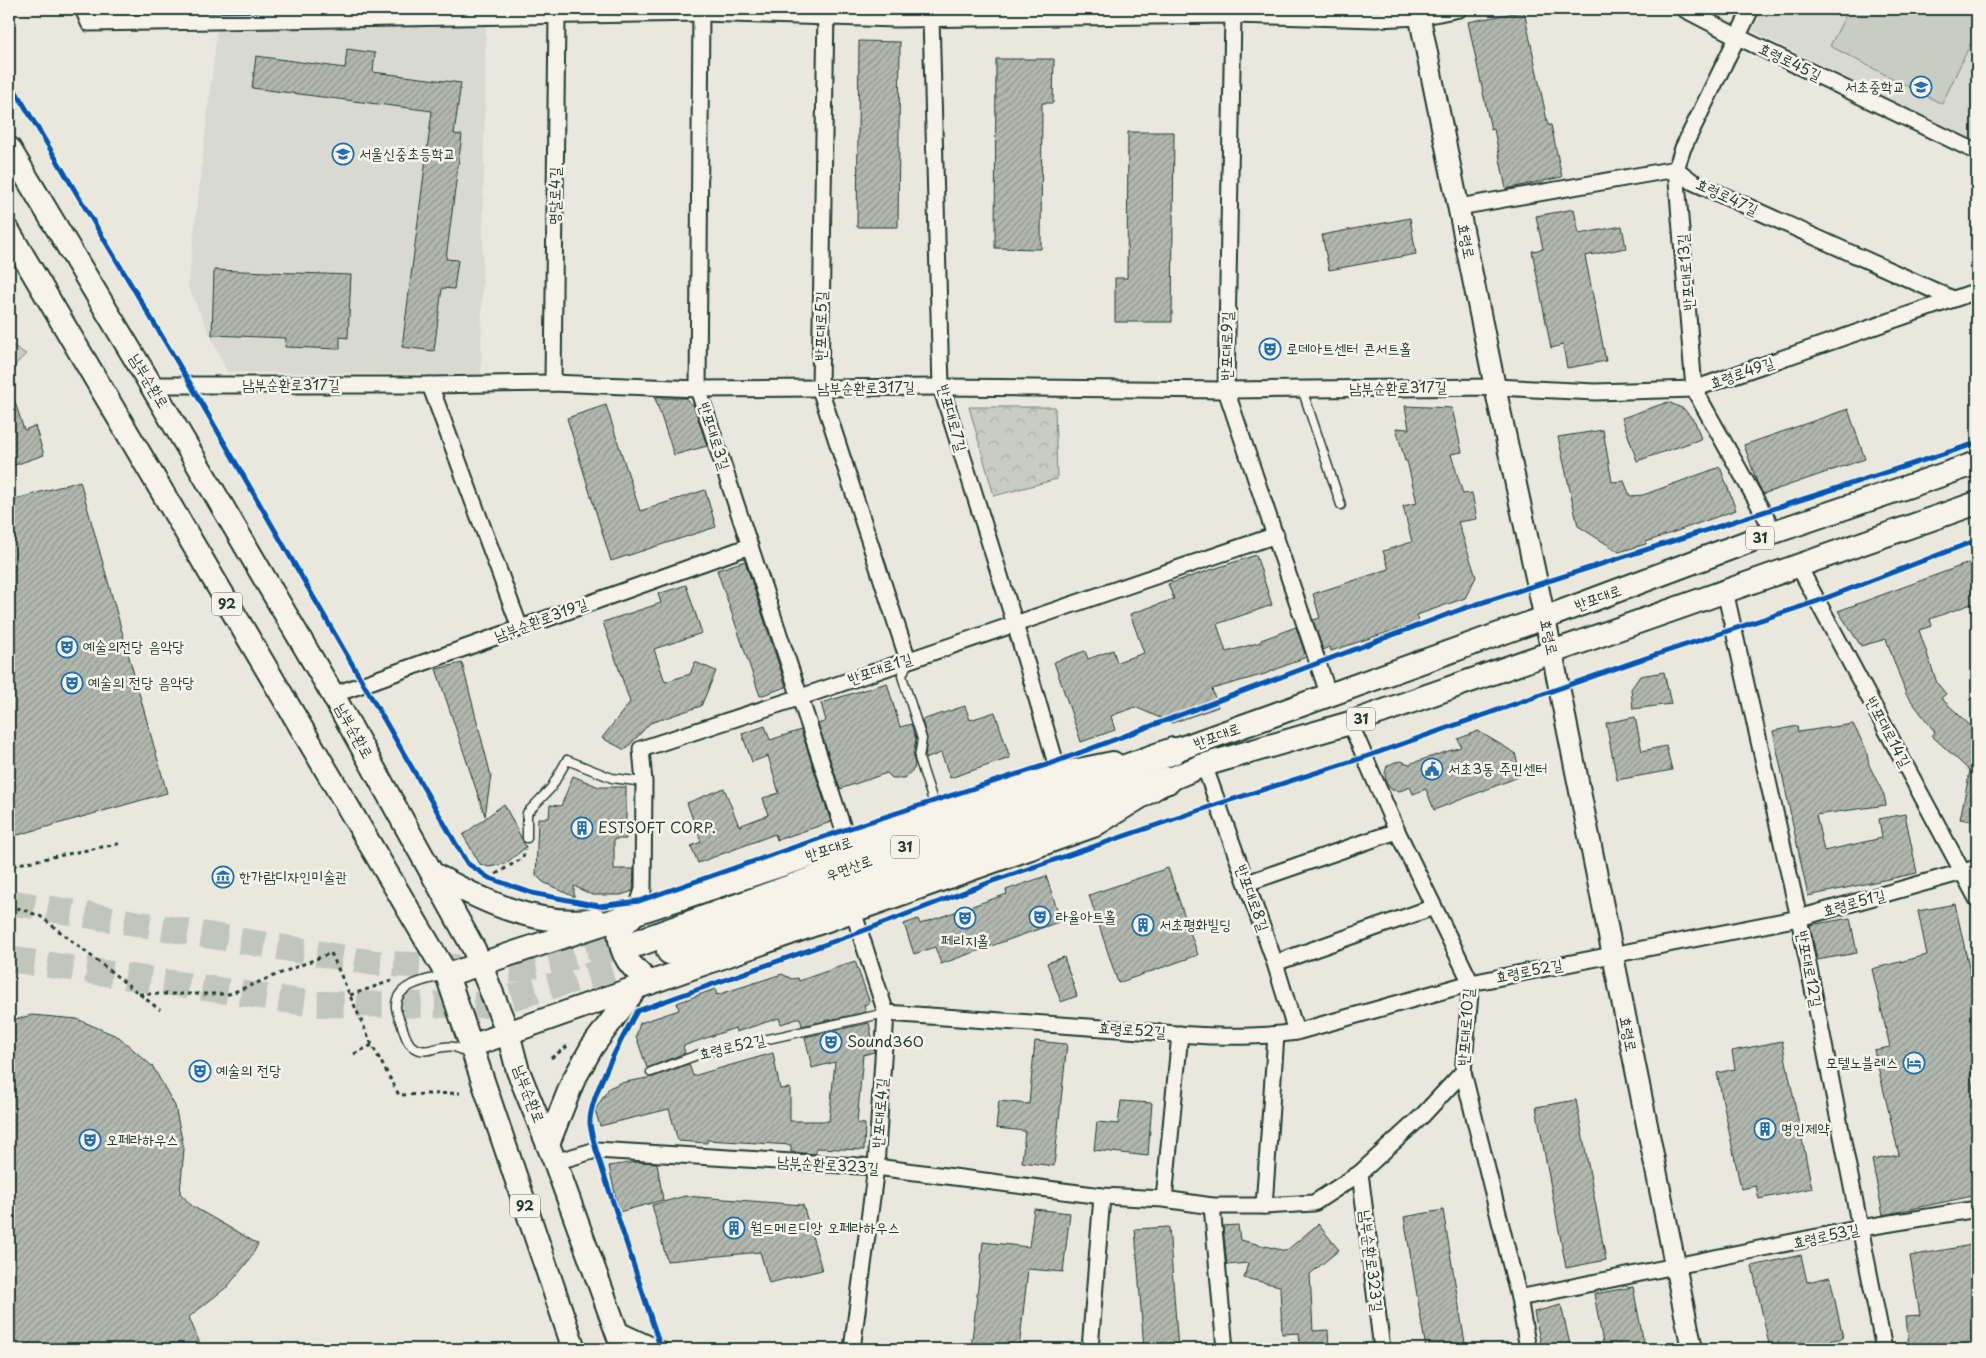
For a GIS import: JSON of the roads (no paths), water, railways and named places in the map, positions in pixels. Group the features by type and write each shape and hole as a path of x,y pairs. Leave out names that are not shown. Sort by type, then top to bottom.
{"highway":[{"name":"우면산로","path":"642,969 1173,751"},
{"name":"우면산로","path":"642,969 1168,780"}],"main road":[{"name":"효령로","path":"1419,13 1495,387 1552,652 1692,1349"},
{"name":"남부순환로","path":"9,148 334,695 435,875 482,964 508,1033 518,1071 551,1153 620,1339"},
{"name":"92","path":"9,232 447,975 574,1349"},
{"name":"반포대로","path":"447,975 1059,774 1173,751 1544,618 1774,532 1977,463"},
{"name":"반포대로","path":"474,1054 508,1033 642,969 853,911 1093,826 1168,780 1204,765 1350,722 1977,503"},
{"path":"435,875 470,894 507,909 543,918 581,922 635,913"},
{"path":"551,1153 566,1096 592,1046 642,969 628,962 619,930 635,913"}],"street":[{"path":"83,9 89,23 434,13 701,11 896,14 930,17 964,14 1232,12 1376,19 1459,9"},
{"name":"효령로45길","path":"1684,9 1977,152"},
{"name":"반포대로13길","path":"1751,9 1684,148 1676,169 1694,389 1774,532"},
{"name":"반포대로3길","path":"701,11 698,389 848,843"},
{"name":"명달로4길","path":"553,383 556,12"},
{"name":"반포대로9길","path":"1232,12 1226,390 1329,696"},
{"name":"반포대로5길","path":"826,13 820,389 908,660"},
{"name":"반포대로7길","path":"930,17 941,387 1015,624 1059,774"},
{"path":"1459,207 1676,169"},
{"name":"효령로47길","path":"1676,169 1693,182 1953,299"},
{"name":"효령로49길","path":"1495,387 1595,392 1694,389 1977,291"},
{"name":"남부순환로317길","path":"151,385 553,383 698,389 941,387 1226,390 1495,387"},
{"path":"430,385 520,628"},
{"name":"반포대로1길","path":"635,913 643,890 644,782 641,748 801,697 1276,535"},
{"name":"남부순환로319길","path":"334,695 750,546"},
{"name":"반포대로14길","path":"1798,565 1970,870 1977,899"},
{"name":"반포대로12길","path":"1725,591 1799,918 1862,1228 1884,1349"},
{"name":"반포대로10길","path":"1350,722 1397,831 1470,983 1463,1072 1519,1298 1528,1349"},
{"name":"반포대로8길","path":"1204,765 1275,963 1296,1032"},
{"path":"1246,884 1397,831"},
{"name":"효령로51길","path":"1612,955 1799,918 1970,870"},
{"path":"1275,963 1434,907"},
{"name":"반포대로4길","path":"852,1349 876,1167 886,1013 853,911"},
{"name":"효령로52길","path":"886,1013 1180,1034 1245,1037 1276,1035 1296,1032 1470,983 1612,955"},
{"path":"1164,1200 1180,1034"},
{"path":"1264,1206 1276,1035"},
{"name":"남부순환로323길","path":"551,1153 596,1150 876,1167 1102,1196 1164,1200 1212,1206 1264,1206 1314,1203 1360,1173 1422,1116 1463,1072"},
{"name":"남부순환로323길","path":"1360,1173 1382,1349"},
{"path":"1090,1349 1102,1196"},
{"path":"1212,1206 1225,1349"},
{"name":"효령로53길","path":"1676,1267 1862,1228 1977,1209"},
{"path":"1519,1298 1676,1267"},
{"path":"620,1339 660,1349"}],"lane":[{"path":"1302,389 1341,505"},
{"path":"908,660 902,676 922,739 919,758 937,813"},
{"path":"527,838 527,814 551,788 567,760 612,778 644,782"},
{"path":"447,975 412,984 397,997 395,1006 406,1039 412,1046 421,1050 452,1045 474,1054"},
{"name":"효령로52길","path":"650,1072 700,1054 886,1013"}],"tunnel":[{"path":"9,902 375,963 511,970 638,943"},
{"path":"9,959 314,1004 485,1005 644,960"}],"place":[{"name":"서초중학교","path":"1921,87"},
{"name":"서울신중초등학교","path":"343,154"},
{"name":"로데아트센터 콘서트홀","path":"1270,349"},
{"name":"예술의전당 음악당","path":"67,647"},
{"name":"예술의 전당 음악당","path":"72,683"},
{"name":"서초3동 주민센터","path":"1432,769"},
{"name":"ESTSOFT CORP.","path":"582,828"},
{"name":"한가람디자인미술관","path":"223,877"},
{"name":"라율아트홀","path":"1040,917"},
{"name":"페리지홀","path":"965,918"},
{"name":"서초평화빌딩","path":"1143,925"},
{"name":"Sound360","path":"831,1042"},
{"name":"모텔노블레스","path":"1914,1063"},
{"name":"예술의 전당","path":"200,1071"},
{"name":"명인제약","path":"1765,1129"},
{"name":"오페라하우스","path":"90,1140"},
{"name":"월드메르디앙 오페라하우스","path":"734,1228"}]}
